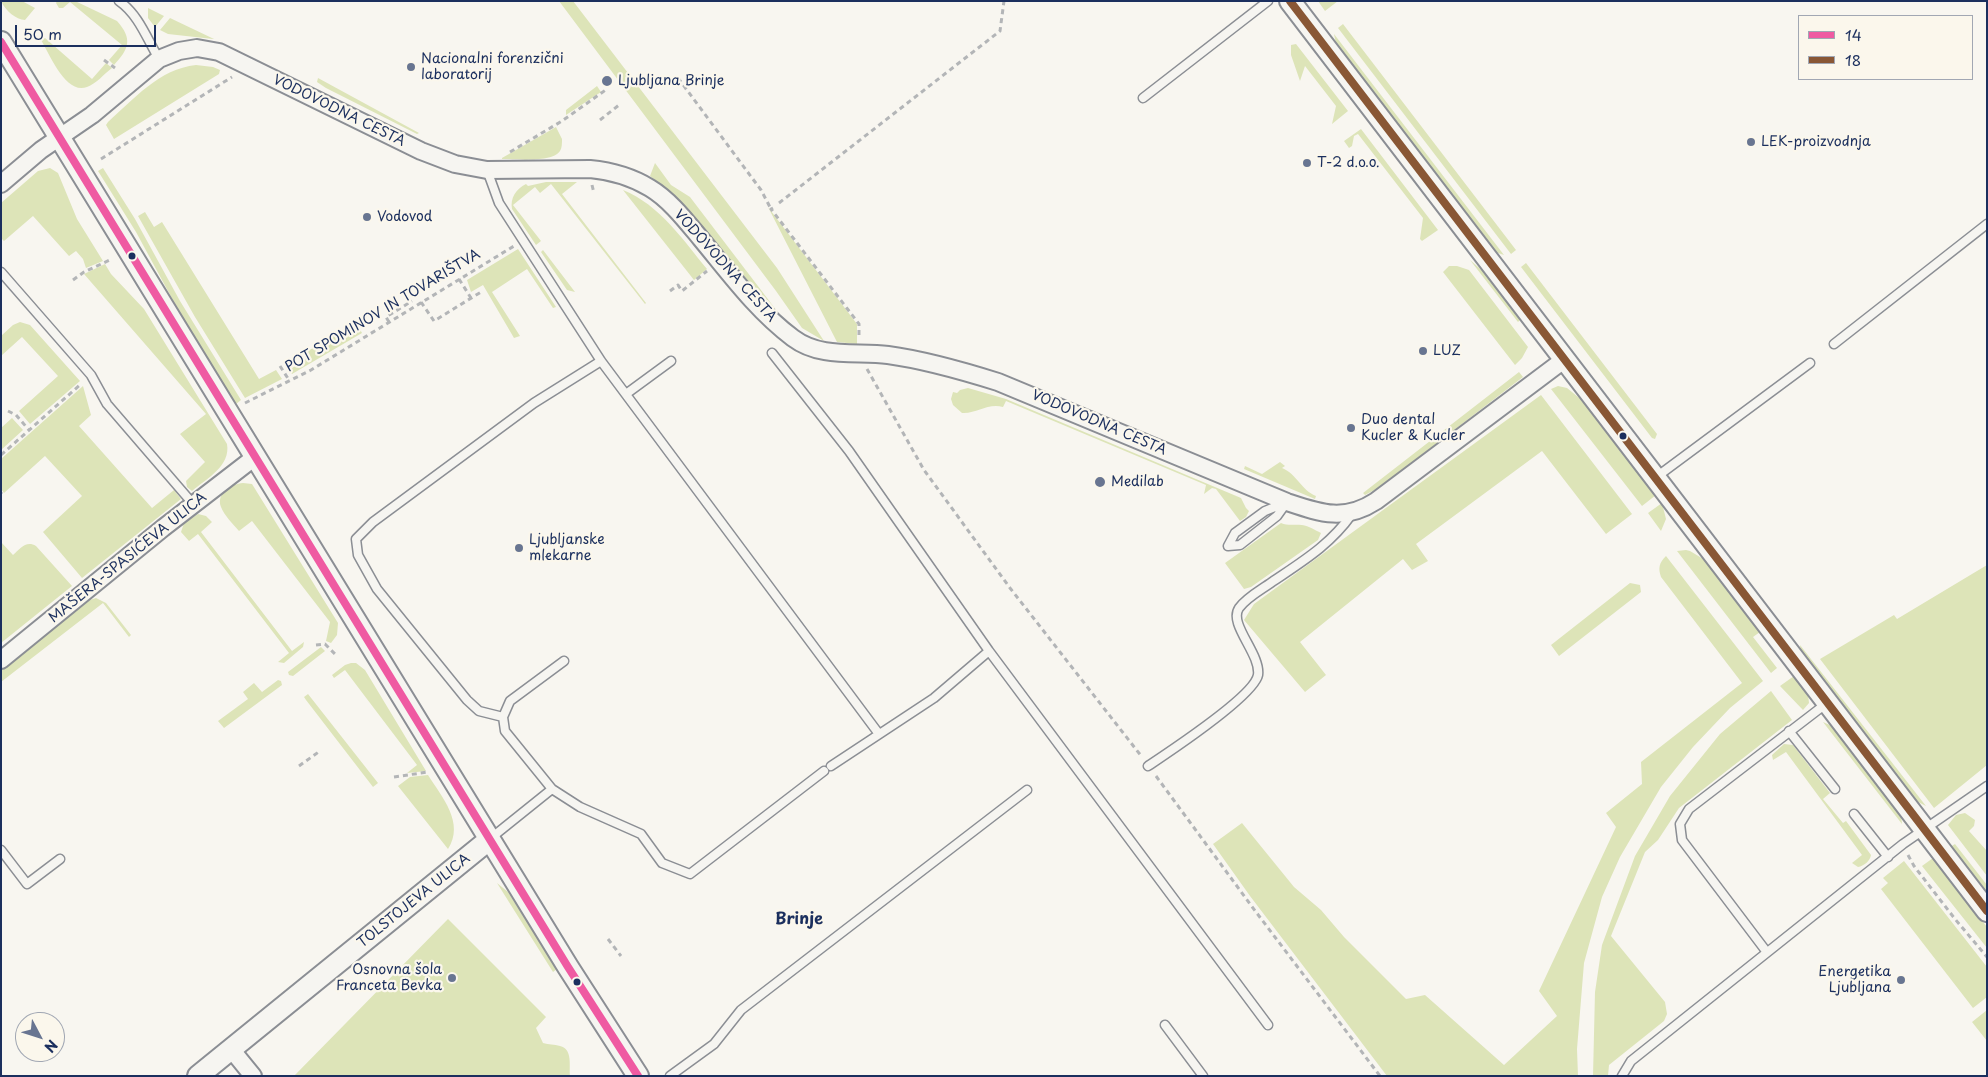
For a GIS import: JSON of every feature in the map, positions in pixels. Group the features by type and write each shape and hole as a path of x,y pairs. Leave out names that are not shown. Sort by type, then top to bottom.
{"street":[{"path":"1290,1 1987,911"},
{"path":"1,42 447,770 638,1076"},
{"name":"VODOVODNA CESTA","path":"1,184 41,150 92,115 159,59 186,49 204,48 219,52 421,151 455,164 487,170 590,169 606,171 640,182 658,194 676,210 752,301 772,321 804,345 820,351 858,348 964,372 998,382 1287,502 1316,512 1337,514 1353,512 1376,500 1565,359"},
{"name":"MAŠERA-SPASIĆEVA ULICA","path":"1,660 255,457"},
{"name":"TOLSTOJEVA ULICA","path":"198,1076 490,839"},
{"path":"231,1049 253,1076"}],"lane":[{"path":"119,1 137,19 159,59"},
{"path":"1143,98 1268,1"},
{"path":"487,170 499,203 601,361 879,734"},
{"path":"1834,344 1987,224"},
{"path":"1,272 91,375 107,404 194,505"},
{"path":"772,353 849,450 989,651 1268,1025"},
{"path":"502,717 479,710 467,700 377,589 358,554 356,538 372,522 534,403 601,361"},
{"path":"626,394 671,361"},
{"path":"1655,478 1810,363"},
{"path":"1287,502 1278,516 1240,545 1228,546 1234,533 1265,510 1287,502"},
{"name":"VODOVODNA CESTA","path":"1148,766 1211,722 1254,684 1258,674 1257,662 1236,621 1238,609 1249,598 1320,549 1340,532 1353,512"},
{"path":"831,766 934,698 989,651"},
{"path":"564,660 510,701 502,717 504,731 552,789 580,807 641,834 662,864 690,874 824,771"},
{"path":"1766,951 1682,840 1680,824 1689,810 1789,731 1828,703"},
{"path":"1789,731 1834,789"},
{"path":"1622,1076 1630,1061 1766,951 1924,830 1987,786"},
{"path":"490,839 552,789"},
{"path":"670,1076 714,1044 741,1010 1026,790"},
{"path":"1854,814 1888,857"},
{"path":"1,850 27,884 60,859"},
{"path":"1165,1025 1203,1076"}],"path":[{"path":"779,203 1000,31 1004,1"},
{"path":"104,60 108,61 115,68"},
{"path":"101,159 234,76"},
{"path":"678,78 859,324 858,348 924,470 1010,588 1148,766 1380,1076"},
{"path":"507,154 562,121 607,89"},
{"path":"600,120 619,105"},
{"name":"POT SPOMINOV IN TOVARIŠTVA","path":"228,412 311,370 523,241"},
{"path":"73,280 84,272 130,251"},
{"path":"670,291 678,285 682,291 720,262"},
{"path":"459,279 471,298"},
{"path":"421,302 434,321 482,292"},
{"path":"389,322 386,317 412,300"},
{"path":"280,366 289,380"},
{"path":"1,455 91,375"},
{"path":"8,411 16,415 29,430"},
{"path":"316,645 325,644 335,654"},
{"path":"300,766 320,751"},
{"path":"394,777 447,770"},
{"path":"608,939 621,956"}],"green space":[{"path":"1,1 22,1 35,8 25,20 22,20 11,14"},
{"path":"57,1 75,1 117,21 125,33 127,44 123,54 114,65 109,60 122,45 70,2 63,8 59,8 56,3"},
{"path":"559,1 573,1 777,268 824,341 802,328"},
{"path":"1318,1 1338,1 1325,11"},
{"path":"148,8 164,16 155,27 148,18"},
{"path":"170,18 214,39 168,34 160,30"},
{"path":"1343,24 1516,250 1511,254 1338,28"},
{"path":"1334,34 1504,255 1495,252 1336,44"},
{"path":"45,38 92,79 106,63 112,68 90,86 79,88 72,85 54,64 41,40"},
{"path":"1296,44 1348,111 1332,124 1336,106 1305,66 1300,81 1291,55 1291,45"},
{"path":"196,65 213,67 220,70 219,74 114,139 106,125 108,122 148,86 170,72"},
{"path":"318,78 419,133 417,134 326,88 317,82"},
{"path":"597,86 601,92 566,115 566,110"},
{"path":"556,127 562,139 562,145 561,150 556,155 533,160 502,159 502,158"},
{"path":"1361,129 1438,230 1422,241 1420,239 1423,218 1358,134 1354,136 1352,146 1349,148 1344,141"},
{"path":"655,163 671,185 690,197 780,315 749,282 684,205 650,176"},
{"path":"50,168 58,173 77,219 103,261 86,268 83,259 76,251 69,256 33,216 4,241 1,238 1,203 38,171"},
{"path":"103,168 135,219 180,301 241,400 236,404 175,304 136,232 98,171"},
{"path":"546,182 577,182 562,194 645,304 551,184 540,193 535,187 513,205 541,241 536,245 512,209 512,201 519,188 526,184 528,186"},
{"path":"623,190 660,214 680,235 707,269 694,280"},
{"path":"768,207 857,324 857,344 837,342"},
{"path":"145,212 154,227 162,222 259,379 276,370 282,379 245,398 195,317 138,216"},
{"path":"518,249 556,307 553,308 527,269 492,292 520,336 514,338 483,285 471,292 467,280"},
{"path":"543,250 575,292 567,290 541,252"},
{"path":"1470,260 1485,273 1520,320 1518,322"},
{"path":"1526,263 1657,434 1655,439 1652,438 1521,267"},
{"path":"105,264 111,274 144,309 227,444 225,459 221,465 210,477 192,491 187,487 186,481 205,462 180,434 206,414 84,274"},
{"path":"1449,266 1457,266 1469,270 1528,347 1522,358 1515,365 1443,272"},
{"path":"20,322 30,325 80,381 30,424 19,411 58,376 22,337 1,356 1,336 13,325"},
{"path":"356,322 362,333 292,374 289,370 307,358 304,353 322,343 324,339 328,339"},
{"path":"1519,372 1523,377 1380,487 1365,495 1363,493"},
{"path":"83,386 91,415 79,426 152,508 174,490 181,499 82,578 43,532 82,496 45,456 4,493 1,489 1,459"},
{"path":"1558,386 1567,388 1583,401 1656,495 1642,506 1551,389"},
{"path":"968,388 1006,399 1241,498 1249,511 1246,517 1240,521 1216,489 1212,488 1204,494 1206,485 1006,401 1003,407 992,406 962,413 953,405 951,399 953,392 957,393"},
{"path":"1541,395 1632,514 1606,534 1542,451 1416,544 1428,561 1412,570 1403,559 1300,642 1326,675 1305,692 1244,620 1254,604"},
{"path":"12,418 23,430 1,450 1,428"},
{"path":"1280,462 1285,466 1282,468 1292,474 1306,490 1316,496 1315,499 1244,469 1245,466 1262,474"},
{"path":"243,483 252,484 338,623 337,635 331,643 326,641 330,622 252,521 239,531 222,510 221,497 226,490 229,487"},
{"path":"1662,503 1666,519 1661,531 1648,513"},
{"path":"198,514 206,516 212,522 201,532 292,651 304,642 303,647 284,663 278,662 289,653 198,534 189,541 181,532 184,523"},
{"path":"1281,523 1305,526 1321,533 1318,540 1251,587 1244,589 1225,563"},
{"path":"1,542 13,555 26,545 32,544 36,546 72,586 1,643"},
{"path":"1686,550 1705,560 1760,632 1753,637 1777,668 1771,673 1677,551"},
{"path":"1666,556 1763,681 1730,708 1693,747 1661,787 1620,857 1602,897 1584,963 1577,1049 1578,1076 1387,1076 1250,896 1213,844 1242,823 1294,887 1321,910 1344,937 1406,999 1425,995 1504,1065 1557,1016 1539,991 1616,827 1606,813 1642,784 1641,762 1742,683 1661,577 1660,566"},
{"path":"1987,565 1987,765 1934,808 1820,659 1894,615 1897,619"},
{"path":"1630,583 1640,585 1641,592 1559,656 1551,645"},
{"path":"96,598 106,603 131,635 129,637 103,603 1,682 1,670 90,600"},
{"path":"1800,645 1926,806 1914,800 1801,652"},
{"path":"321,647 325,651 293,676 289,675 288,672"},
{"path":"356,663 365,670 426,771 407,773 417,765 345,670 334,678 332,675 345,665"},
{"path":"1794,676 1808,694 1809,703 1803,710 1780,686"},
{"path":"278,680 281,681 282,685 224,728 218,721 248,699 243,692 254,683 262,692"},
{"path":"1771,691 1792,720 1679,808 1658,840 1645,852 1611,936 1665,1002 1667,1014 1664,1021 1609,1065 1608,1076 1593,1076 1595,992 1602,945 1635,856 1670,796 1720,734"},
{"path":"308,694 378,783 373,787 306,700 304,697"},
{"path":"1823,722 1832,726 1901,815 1902,824"},
{"path":"1784,744 1793,745 1830,793 1823,799 1843,823 1846,821 1871,855 1864,864 1858,867 1852,863 1862,855 1786,752 1773,760 1772,755"},
{"path":"428,775 450,810 453,820 453,839 448,849 398,786 410,777"},
{"path":"1965,813 1975,820 1974,826 1969,831 1987,851 1987,876 1948,825 1956,815"},
{"path":"1955,844 1987,885 1987,894 1950,847"},
{"path":"1933,858 1987,927 1987,948 1922,866"},
{"path":"1904,861 1987,967 1987,997 1973,1008 1881,889 1888,883 1883,878"},
{"path":"497,883 508,892 557,969 553,972"},
{"name":"Osnovna šola Franceta Bevka","path":"448,919 546,1017 536,1028 543,1043 560,1046 567,1051 570,1058 570,1076 294,1076"},
{"path":"1987,1010 1987,1041 1972,1022"}],"transit line":[{"name":"18","path":"1290,1 1987,911"},
{"name":"14","path":"1,42 568,967 638,1076"}],"place":[{"name":"Nacionalni forenzični laboratorij","path":"411,67"},
{"name":"Ljubljana Brinje","path":"607,81"},
{"name":"LEK-proizvodnja","path":"1751,142"},
{"name":"T-2 d.o.o.","path":"1307,163"},
{"name":"Vodovod","path":"367,217"},
{"name":"LUZ","path":"1423,351"},
{"name":"Duo dental Kucler & Kucler","path":"1351,428"},
{"name":"Medilab","path":"1100,482"},
{"name":"Ljubljanske mlekarne","path":"519,548"},
{"name":"Osnovna šola Franceta Bevka","path":"452,978"},
{"name":"Energetika Ljubljana","path":"1901,980"}],"district":[{"name":"Brinje","path":"799,920"}]}
